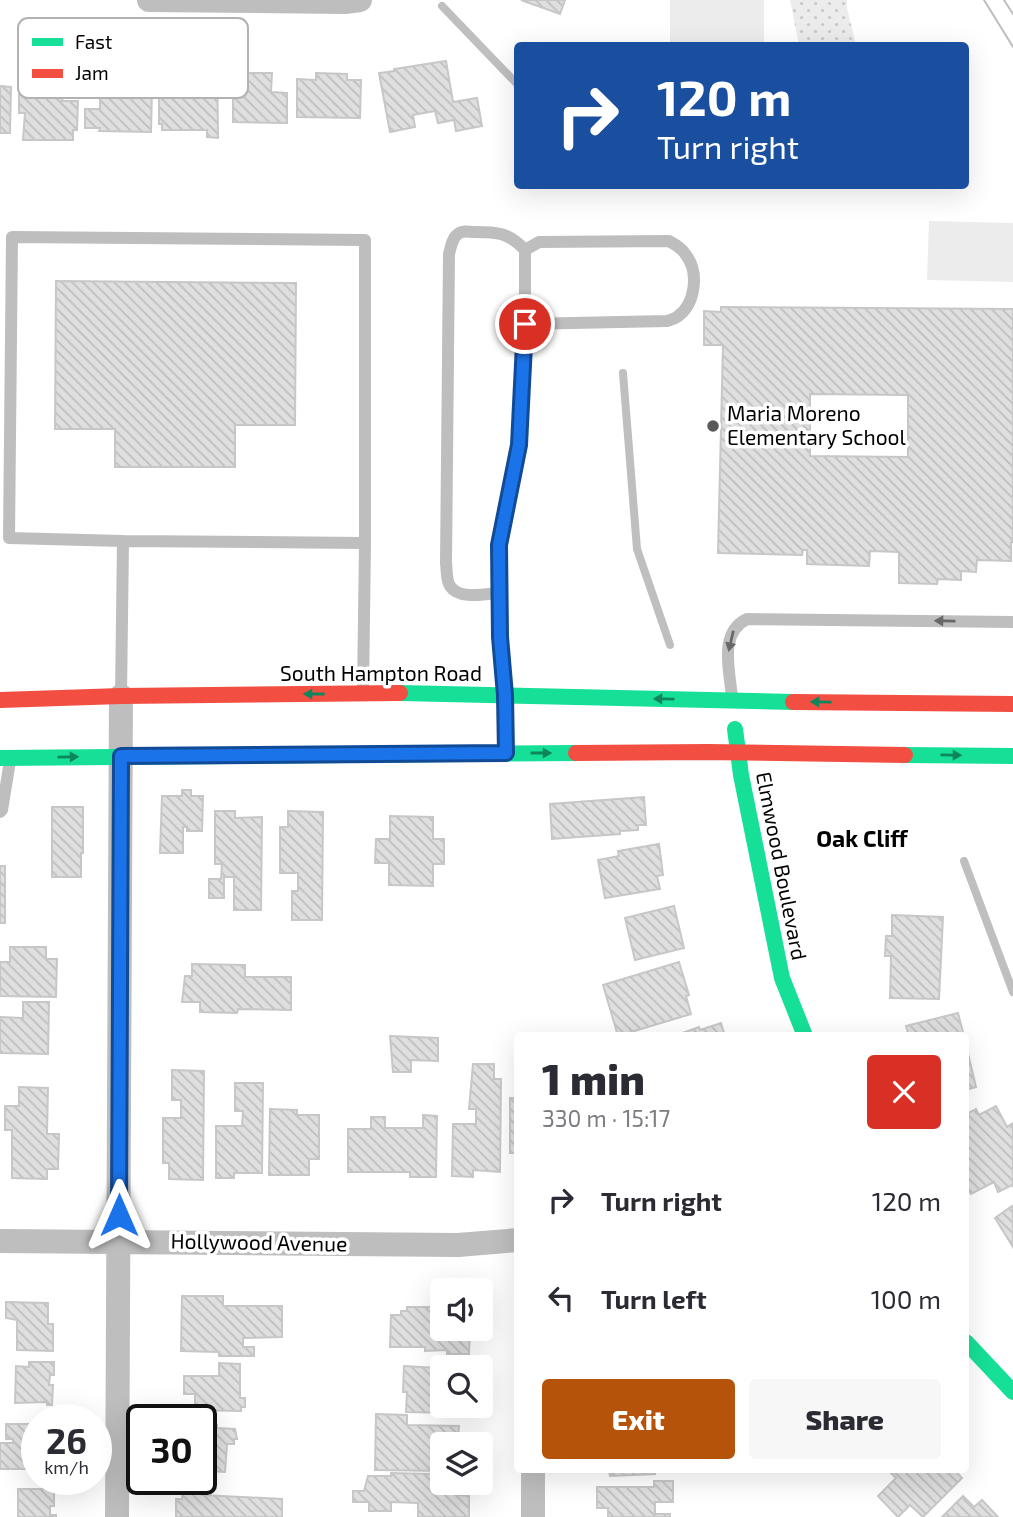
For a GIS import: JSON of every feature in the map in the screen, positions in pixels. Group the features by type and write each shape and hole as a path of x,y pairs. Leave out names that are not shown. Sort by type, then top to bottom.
{"main road":[{"name":"South Hampton Road","path":"0,700 121,695 363,694 505,701 1013,704"},
{"name":"Elmwood Boulevard","path":"732,701 738,752 759,869 782,978 803,1032"},
{"path":"5,757 506,747 1013,756"},
{"path":"969,1345 1013,1392"}],"street":[{"path":"149,0 360,0"},
{"path":"117,1517 121,695"},
{"name":"Hollywood Avenue","path":"0,1241 458,1245 514,1240"},
{"path":"533,1473 533,1517"}],"lane":[{"path":"499,593 467,595 450,588 448,582 449,254 456,234 461,232 498,232 515,240 525,250 525,324 519,445 499,545 500,637 505,701"},
{"path":"363,694 365,543 365,240 12,237 9,538 365,543"},
{"path":"525,250 539,242 669,241 680,247 688,257 694,282 687,307 678,317 667,321 525,324"},
{"path":"121,695 123,541"},
{"path":"732,701 728,643 732,632 740,622 747,619 1013,622"},
{"path":"0,812 5,757"}],"shaded area":[{"path":"670,0 764,0 764,42 670,42"},
{"path":"790,0 847,0 855,42 798,42"},
{"path":"929,221 1013,223 1013,282 927,280"}],"building":[{"path":"521,0 565,0 560,14"},
{"path":"446,61 453,102 477,98 482,126 456,131 454,120 438,123 435,111 413,115 415,127 390,132 379,73"},
{"path":"248,73 272,73 271,92 287,93 287,123 233,122 233,98 248,98"},
{"path":"316,73 347,74 347,80 361,80 360,118 297,117 297,79 316,80"},
{"path":"0,86 11,87 10,133 0,133"},
{"path":"19,98 62,98 62,101 78,101 77,130 73,130 73,140 23,140 25,113 19,113"},
{"path":"100,98 152,98 151,132 99,131 100,128 85,128 85,109 100,109"},
{"path":"159,98 218,98 218,138 207,137 207,130 162,130 162,124 159,124"},
{"path":"56,281 296,283 295,425 235,425 235,467 115,467 115,429 55,429"},
{"path":"721,307 1013,309 1011,561 977,560 976,572 961,571 961,580 938,579 937,584 899,583 899,552 870,551 869,566 807,564 807,550 803,550 802,555 718,553 723,345 704,345 704,311 721,312","holes":["810,394 908,395 908,457 810,456"]},
{"path":"182,790 191,790 191,796 203,796 202,831 187,831 187,827 183,827 183,853 160,853 162,796 182,796"},
{"path":"644,797 646,825 638,825 638,830 620,831 620,834 552,839 550,804"},
{"path":"52,807 83,807 81,877 52,877"},
{"path":"215,811 235,811 235,818 262,817 261,910 234,910 234,877 224,877 224,898 209,898 209,879 221,879 222,864 215,864"},
{"path":"288,811 323,812 322,920 292,920 292,891 298,891 298,873 280,873 280,827 288,827"},
{"path":"390,816 433,817 433,839 444,839 444,864 433,864 433,886 389,885 389,863 375,863 376,839 390,839"},
{"path":"659,844 663,875 657,876 660,889 605,898 598,860 619,856 618,851"},
{"path":"0,866 5,866 5,923 0,923"},
{"path":"674,906 684,948 635,960 625,918"},
{"path":"892,915 943,917 939,999 890,998 891,956 885,956 886,936 892,936"},
{"path":"10,947 46,947 46,959 57,959 56,997 0,996 0,962 10,962"},
{"path":"679,962 689,995 686,996 691,1014 631,1032 617,1032 603,985"},
{"path":"192,964 245,965 245,977 291,977 291,1010 238,1009 237,1013 200,1012 200,1002 182,1002 185,976 192,976"},
{"path":"23,1002 49,1002 48,1054 0,1053 0,1017 23,1018"},
{"path":"958,1013 963,1032 908,1032 906,1026"},
{"path":"721,1023 724,1032 685,1032 699,1027 700,1030"},
{"path":"390,1036 438,1038 438,1061 411,1060 411,1072 393,1072"},
{"path":"969,1058 976,1087 969,1089"},
{"path":"473,1064 494,1064 494,1079 501,1079 500,1172 473,1170 473,1177 452,1176 453,1124 476,1124 476,1109 469,1109"},
{"path":"172,1070 204,1071 203,1180 169,1179 169,1163 163,1163 163,1118 181,1118 181,1100 172,1100"},
{"path":"235,1083 263,1083 262,1173 234,1173 234,1178 216,1178 216,1126 242,1126 243,1111 235,1111"},
{"path":"19,1087 48,1088 47,1134 59,1134 58,1169 47,1169 47,1179 12,1178 12,1130 5,1130 5,1106 19,1106"},
{"path":"510,1098 514,1098 514,1153 510,1153"},
{"path":"996,1106 1007,1127 1013,1123 1013,1187 1012,1185 998,1192 994,1182 971,1194 969,1190 969,1112 976,1109 979,1115"},
{"path":"270,1109 297,1110 297,1115 319,1115 319,1159 309,1159 309,1175 269,1175"},
{"path":"423,1115 437,1116 436,1177 410,1177 410,1172 348,1172 348,1129 371,1129 371,1117 385,1117 385,1128 423,1128"},
{"path":"1012,1206 1013,1208 1013,1247 995,1218"},
{"path":"182,1296 223,1296 223,1306 282,1306 282,1337 243,1338 243,1347 254,1347 254,1356 219,1356 219,1352 181,1351"},
{"path":"6,1302 48,1303 48,1324 53,1324 53,1351 17,1350 17,1320 6,1318"},
{"path":"407,1307 430,1307 430,1341 470,1341 469,1354 447,1354 447,1350 425,1351 425,1347 390,1347 391,1315 401,1315 401,1311 407,1311"},
{"path":"29,1362 54,1362 54,1375 50,1375 49,1385 53,1385 52,1404 15,1403 16,1366 29,1367"},
{"path":"219,1363 240,1364 240,1398 245,1398 245,1407 241,1407 241,1411 217,1410 217,1404 195,1404 195,1394 184,1394 184,1376 219,1376"},
{"path":"404,1366 430,1367 430,1413 406,1412 407,1392 403,1392"},
{"path":"376,1414 407,1415 407,1425 459,1426 458,1432 430,1432 430,1471 375,1470"},
{"path":"6,1424 21,1424 21,1469 0,1469 0,1443 13,1443 13,1439 6,1439"},
{"path":"217,1428 235,1429 237,1439 234,1439 234,1444 227,1444 225,1472 217,1472"},
{"path":"391,1473 430,1474 430,1495 469,1496 469,1517 418,1517 418,1503 391,1502 391,1511 369,1511 369,1502 353,1502 353,1491 364,1491 368,1476 391,1476"},
{"path":"610,1473 655,1473 655,1474 610,1476"},
{"path":"891,1473 957,1473 962,1478 923,1517 910,1505 898,1517 878,1496 896,1478"},
{"path":"654,1481 673,1481 673,1502 655,1502 655,1514 670,1514 670,1517 608,1517 608,1508 597,1508 597,1487 654,1487"},
{"path":"18,1489 21,1489 21,1495 54,1495 54,1506 50,1506 50,1515 56,1517 18,1517"},
{"path":"182,1495 202,1495 282,1499 282,1517 176,1517 176,1499 182,1499"},
{"path":"963,1496 974,1507 982,1500 998,1517 942,1517"}],"waterway":[{"path":"442,6 514,81"},
{"path":"623,373 637,549 670,645"},
{"path":"964,861 1013,992"}],"tram line":[{"path":"984,0 1013,47"},
{"path":"1004,0 1013,14"}],"traffic: fast":[{"path":"400,693 793,702"},
{"path":"735,729 741,775 782,978 803,1032"},
{"path":"0,758 576,753"},
{"path":"905,755 1013,756"},
{"path":"969,1345 1013,1392"}],"traffic: jam":[{"path":"0,700 400,693"},
{"path":"793,702 1013,704"},
{"path":"576,753 905,755"}],"place":[{"name":"Maria Moreno Elementary School","path":"713,426"}],"district":[{"name":"Oak Cliff","path":"862,839"}],"route":[{"path":"119,1215 121,756 506,753 499,545 519,445 525,324"}]}
